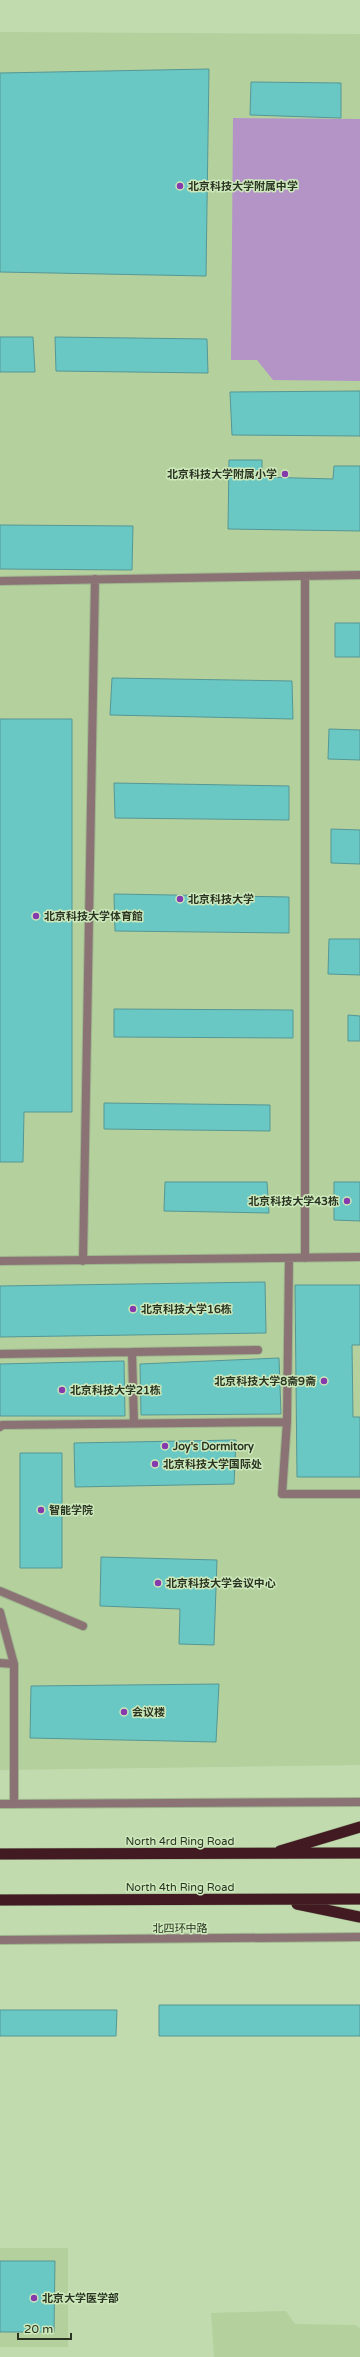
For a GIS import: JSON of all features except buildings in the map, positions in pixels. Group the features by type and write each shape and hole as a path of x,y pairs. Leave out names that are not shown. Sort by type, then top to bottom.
{"highway":[{"path":"268,1854 360,1827"},
{"name":"North 4rd Ring Road","path":"0,1854 360,1853"},
{"name":"North 4th Ring Road","path":"0,1900 360,1899"},
{"path":"275,1900 360,1917"}],"street":[{"path":"0,581 360,575"},
{"path":"305,576 305,1258"},
{"path":"83,1261 95,579"},
{"path":"0,1261 360,1257"},
{"path":"289,1258 287,1422 282,1494 360,1494"},
{"path":"0,1354 258,1350"},
{"path":"132,1352 134,1423"},
{"path":"0,1427 2,1425 287,1422"},
{"path":"0,1590 83,1626"},
{"path":"0,1612 14,1664 14,1804"},
{"path":"0,1663 14,1664"},
{"path":"0,1804 360,1802"},
{"name":"北四环中路","path":"0,1940 360,1937"}],"shaded area":[{"name":"北京科技大学","path":"0,32 360,34 360,1765 0,1770"},
{"path":"233,118 360,119 360,381 273,380 257,360 231,360"},
{"name":"北京大学医学部","path":"0,2248 68,2248 68,2347 0,2347"},
{"path":"286,2311 295,2324 355,2325 360,2328 360,2357 214,2357 211,2313"}],"place":[{"name":"北京科技大学附属中学","path":"180,186"},
{"name":"北京科技大学附属小学","path":"285,474"},
{"name":"北京科技大学","path":"180,899"},
{"name":"北京科技大学体育館","path":"36,916"},
{"name":"北京科技大学43栋","path":"347,1201"},
{"name":"北京科技大学16栋","path":"133,1309"},
{"name":"北京科技大学8斋9斋","path":"324,1381"},
{"name":"北京科技大学21栋","path":"62,1390"},
{"name":"Joy's Dormitory","path":"165,1446"},
{"name":"北京科技大学国际处","path":"155,1464"},
{"name":"智能学院","path":"41,1510"},
{"name":"北京科技大学会议中心","path":"158,1583"},
{"name":"会议楼","path":"124,1712"},
{"name":"北京大学医学部","path":"34,2298"}]}
